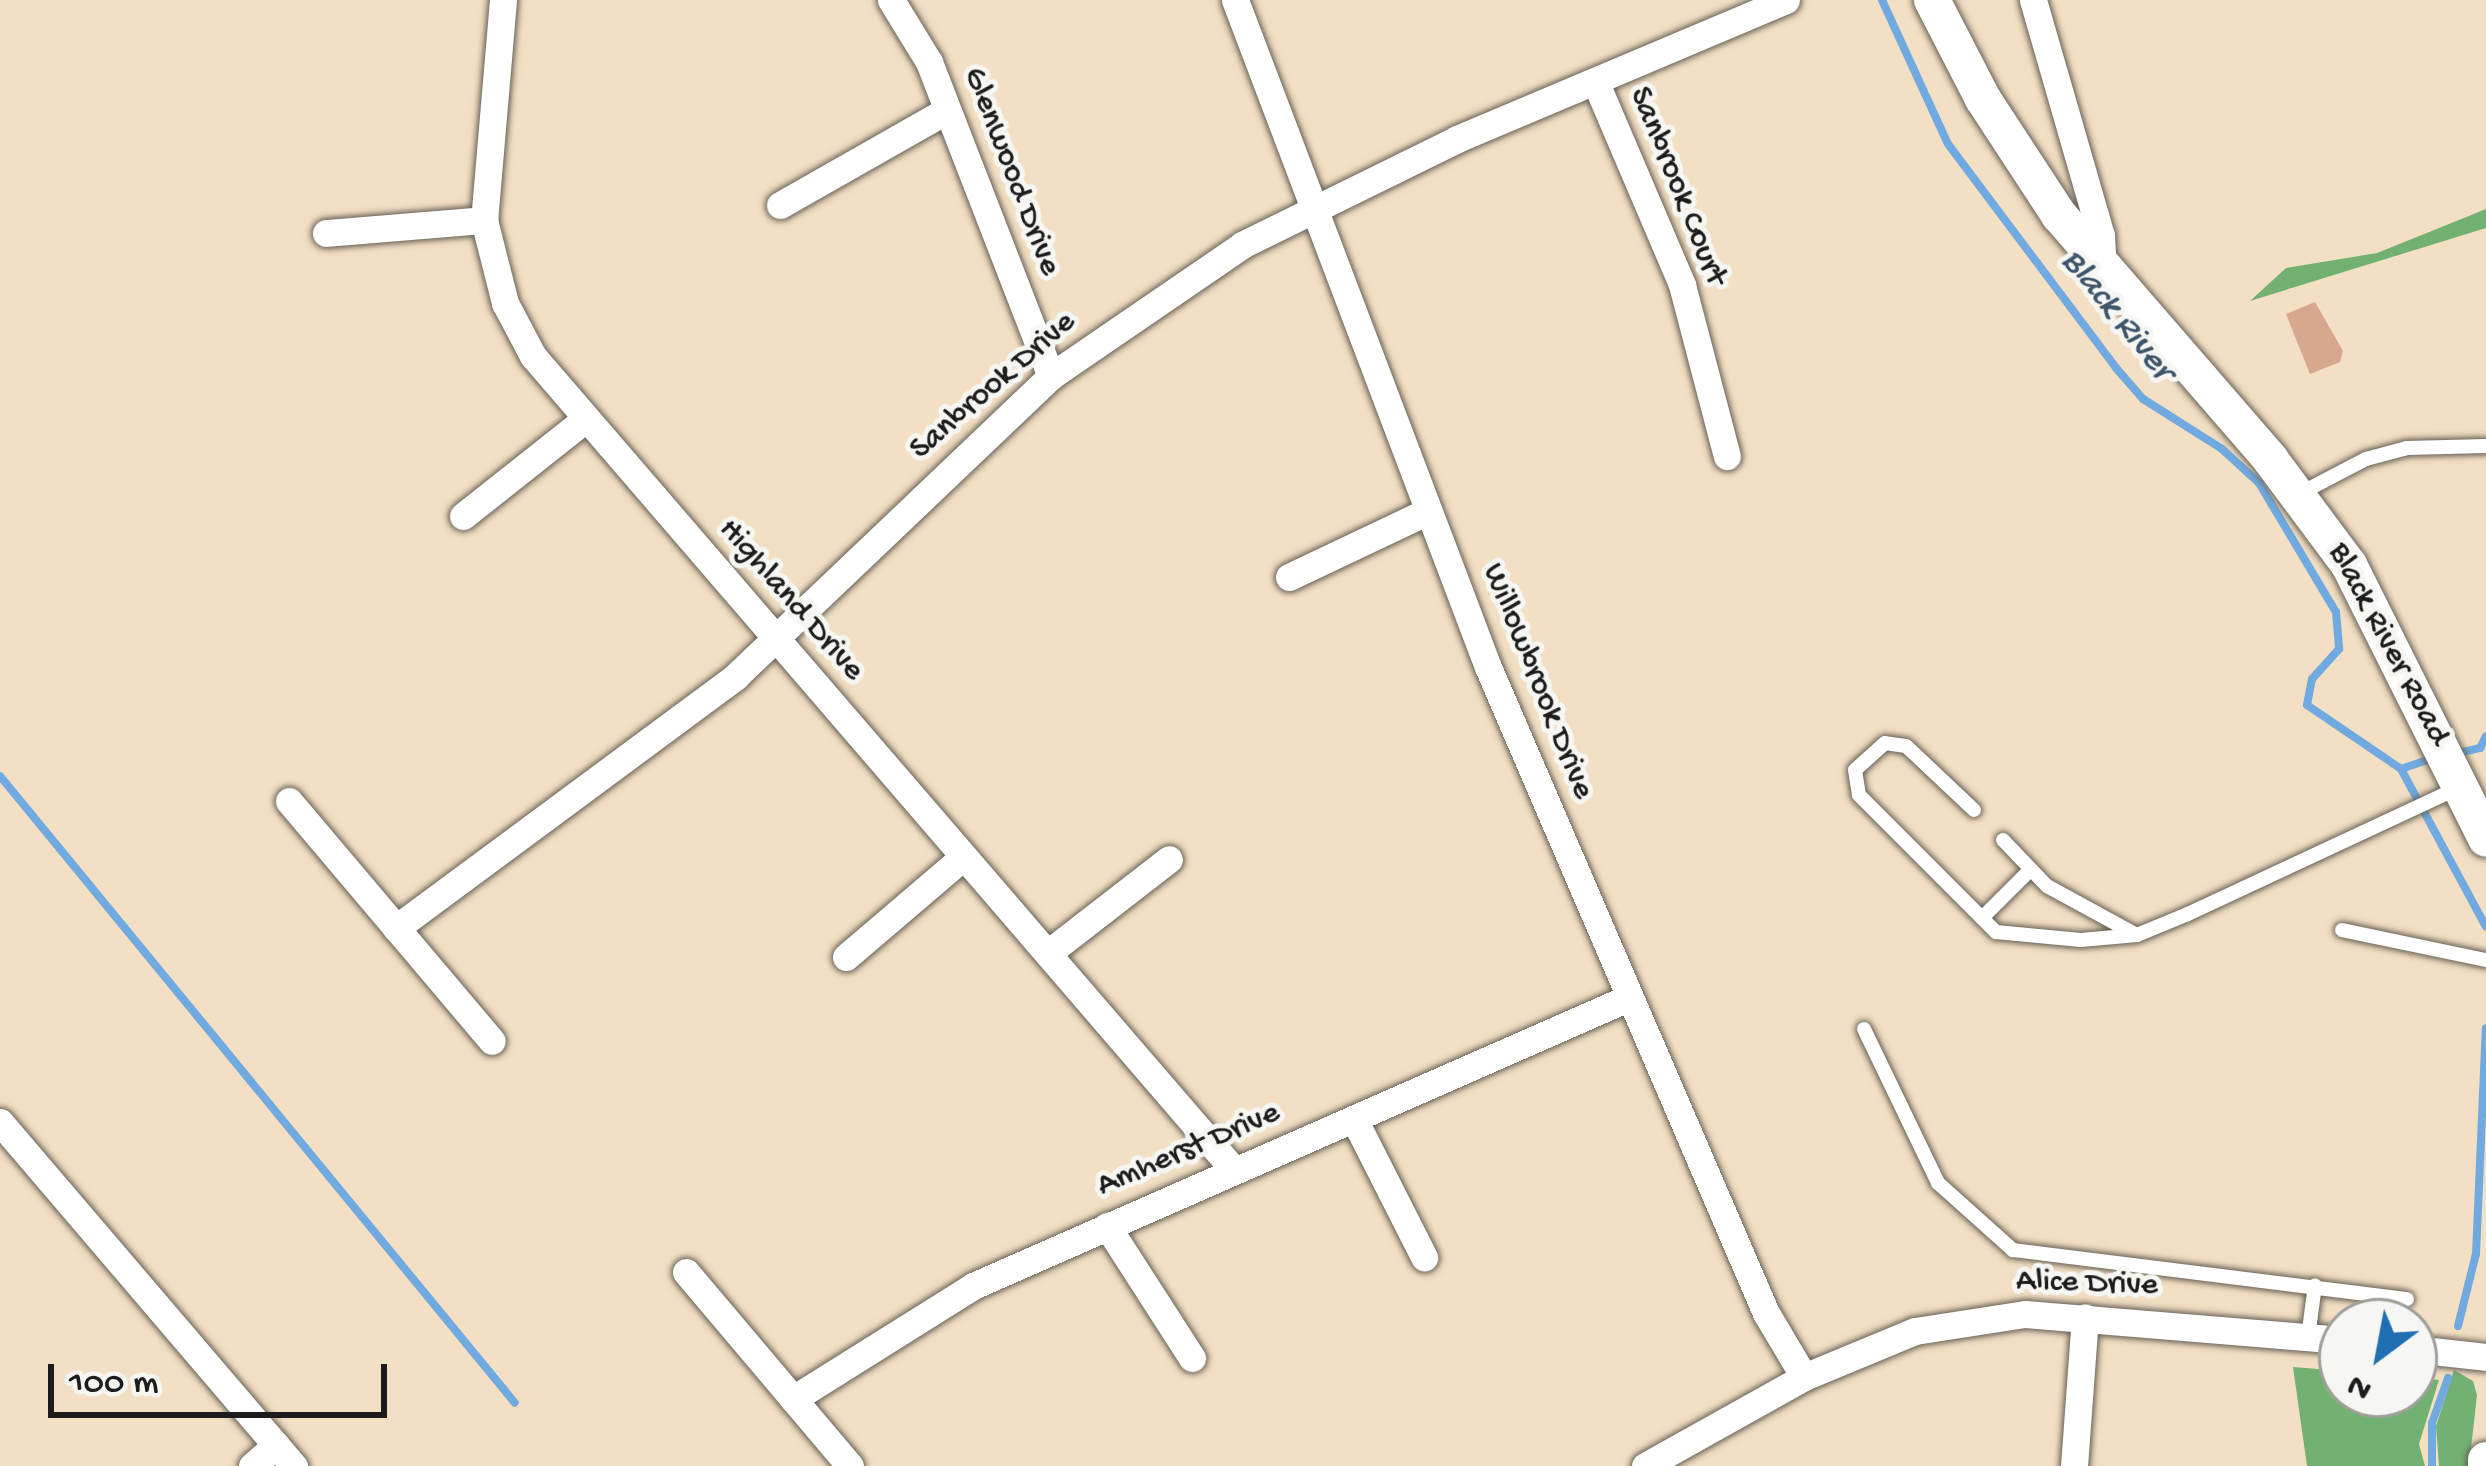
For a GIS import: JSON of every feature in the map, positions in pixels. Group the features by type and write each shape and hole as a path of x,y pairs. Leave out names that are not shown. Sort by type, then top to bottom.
{"street":[{"name":"Highland Drive","path":"503,0 484,220 511,316 583,421 1234,1169"},
{"name":"Glenwood Drive","path":"891,0 908,20 947,110 1051,376"},
{"name":"Willowbrook Drive","path":"1235,0 1428,511 1628,998 1766,1313 1804,1377"},
{"name":"Sanbrook Drive","path":"396,928 778,641 1051,376 1241,245 1314,207 1786,0"},
{"name":"Black River Road","path":"1932,0 2022,164 2103,272 2299,494 2377,614 2444,772 2486,839"},
{"path":"2033,0 2101,235 2103,272"},
{"name":"Sanbrook Court","path":"1596,83 1682,285 1726,456"},
{"path":"780,205 947,110"},
{"path":"326,233 484,220"},
{"path":"463,516 583,421"},
{"path":"1289,577 1428,511"},
{"path":"289,801 492,1041"},
{"path":"846,957 964,857"},
{"path":"1048,953 1169,860"},
{"name":"Amherst Drive","path":"793,1399 920,1314 1234,1169 1354,1121 1628,998"},
{"path":"1354,1121 1424,1257"},
{"path":"0,1122 285,1455 252,1466"},
{"path":"1107,1226 1192,1358"},
{"path":"686,1271 850,1466"},
{"name":"Alice Drive","path":"1645,1466 1804,1377 1915,1331 2025,1314 2318,1337"},
{"path":"2074,1466 2085,1317"},
{"path":"2438,1352 2486,1357"}],"lane":[{"path":"2299,494 2386,453 2486,446"},
{"path":"1974,810 1906,746 1885,743 1855,770 1859,795 1982,918 2024,940 2137,935 2407,812 2444,772"},
{"path":"2003,840 2074,904 2137,935"},
{"path":"1982,918 2031,869"},
{"path":"2342,930 2483,960"},
{"path":"1864,1029 1938,1183 2013,1250 2400,1298"},
{"path":"2308,1336 2315,1285"}],"green space":[{"path":"2486,209 2486,228 2250,301 2286,268 2377,253"},
{"path":"2293,1367 2318,1369 2318,1418 2427,1418 2419,1444 2425,1466 2307,1466"},
{"path":"2454,1370 2473,1381 2477,1395 2469,1466 2439,1466 2436,1426"}],"building":[{"path":"2315,302 2343,351 2340,362 2310,374 2286,314"}],"waterway":[{"name":"Black River","path":"1882,0 1948,144 2116,368 2143,399 2222,449 2259,483 2336,612 2339,649 2312,679 2307,705 2401,769 2433,758"},
{"name":"Black River","path":"2454,754 2480,748 2486,736"},
{"path":"2401,769 2486,927"},
{"path":"0,776 515,1403"},
{"path":"2458,1326 2476,1254 2486,1028"},
{"path":"2432,1466 2432,1423 2448,1378"}]}
